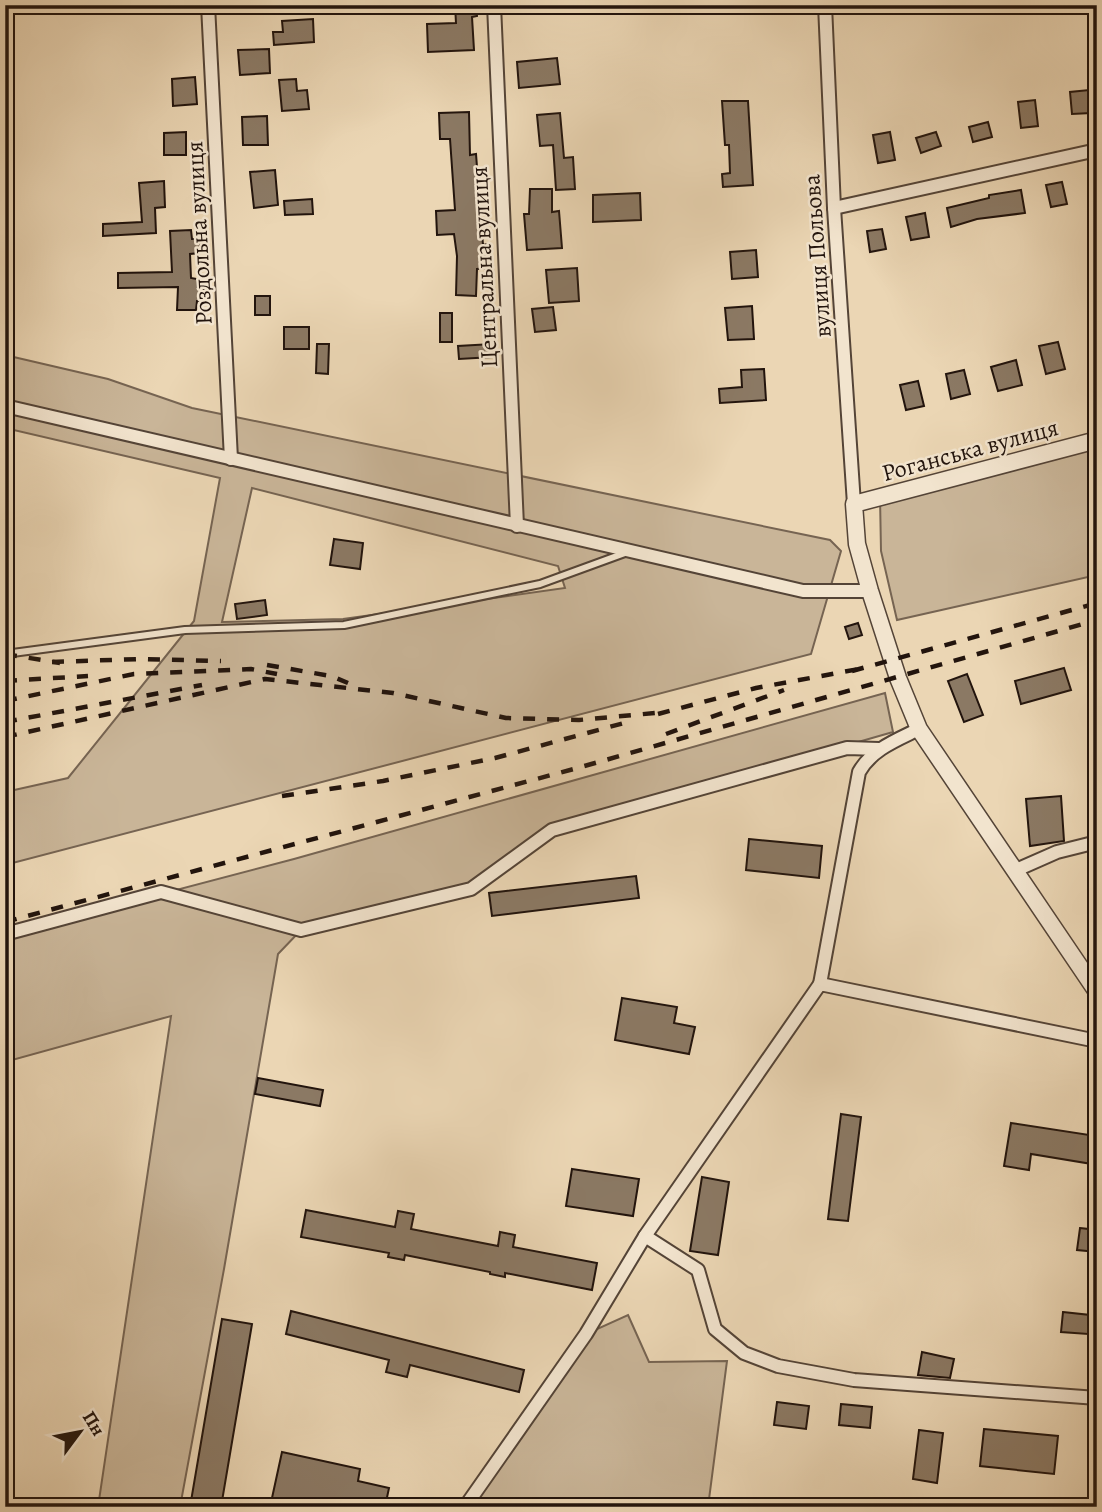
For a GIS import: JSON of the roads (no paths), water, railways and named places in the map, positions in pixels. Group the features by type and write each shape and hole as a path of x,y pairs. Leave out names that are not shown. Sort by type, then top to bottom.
{"street":[{"name":"Роздольна вулиця","path":"208,5 231,459"},
{"name":"Центральна вулиця","path":"494,5 517,526"},
{"name":"вулиця Польова","path":"825,5 834,208 854,504"},
{"path":"834,208 1097,150"},
{"path":"5,406 803,591 870,591"},
{"name":"Роганська вулиця","path":"854,504 1097,440"},
{"path":"854,504 857,544 870,591 898,678 919,729 1097,992"},
{"path":"465,1507 586,1334 645,1236 820,984 859,772 864,763 879,750 919,729"},
{"path":"5,934 161,892 301,930 471,889 552,830 847,748 879,750"},
{"path":"1014,872 1057,852 1097,842"},
{"path":"820,984 1097,1041"},
{"path":"645,1236 698,1270 715,1329 744,1353 778,1366 854,1380 1097,1398"}],"lane":[{"path":"5,654 185,631 344,625 541,584 627,552"}],"railway":[{"path":"852,671 1097,603"},
{"path":"5,922 581,767 1097,620"},
{"path":"5,654 60,663"},
{"path":"52,662 140,659 221,661"},
{"path":"267,665 331,676 348,683"},
{"path":"5,701 134,674 251,669 277,674"},
{"path":"658,714 756,688 859,669"},
{"path":"5,681 88,676"},
{"path":"5,737 265,679 393,693 506,718 579,720 666,712"},
{"path":"5,722 202,685"},
{"path":"666,734 784,690"},
{"path":"282,796 383,781 495,758 624,723"}]}
